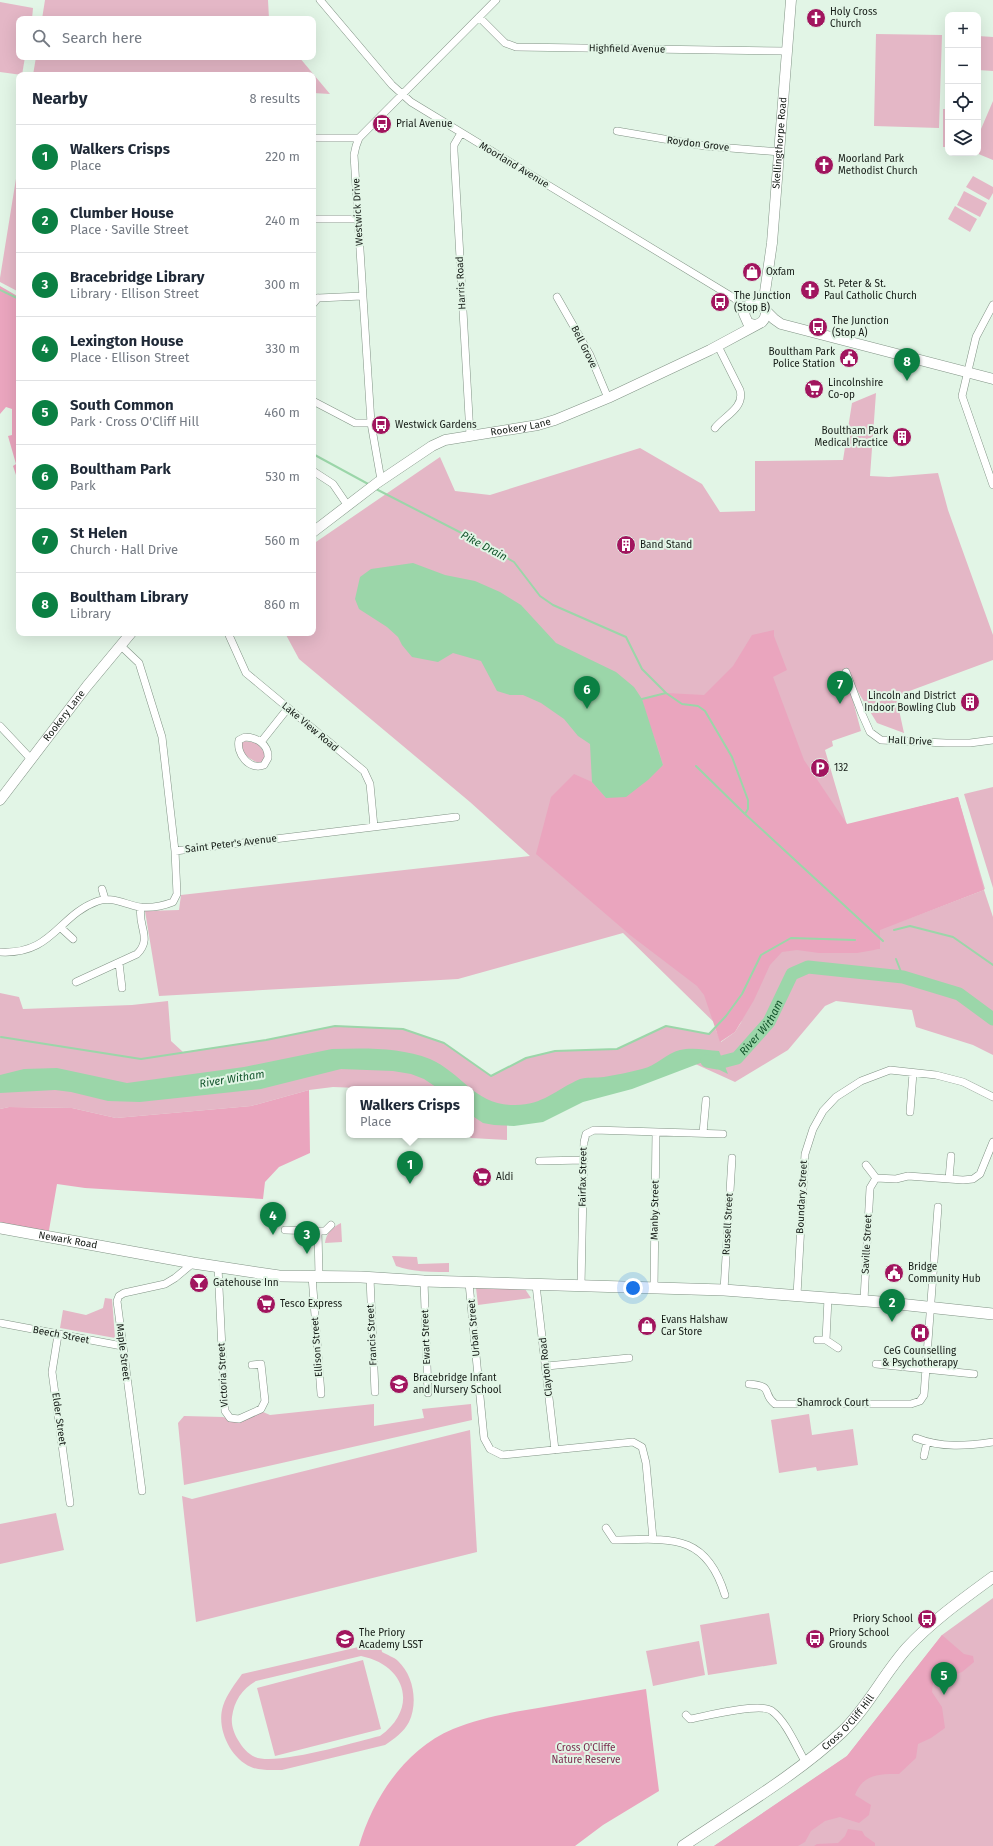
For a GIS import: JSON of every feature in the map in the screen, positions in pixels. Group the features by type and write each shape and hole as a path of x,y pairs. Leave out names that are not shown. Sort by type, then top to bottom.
{"main road":[{"name":"Newark Road","path":"0,1228 193,1263 279,1276 724,1290 864,1300 993,1314"},
{"name":"Cross O'Cliff Hill","path":"682,1846 806,1763 843,1731 861,1711 907,1649 931,1625 993,1577"}],"street":[{"name":"Moorland Avenue","path":"320,0 402,95 461,133 734,298 754,308"},
{"name":"Westwick Drive","path":"376,484 362,296 354,155 356,146 360,138 496,0"},
{"name":"Skellingthorpe Road","path":"754,308 767,286 780,152 791,0"},
{"name":"Highfield Avenue","path":"479,17 505,43 516,47 787,51"},
{"name":"Roydon Grove","path":"617,131 705,146 780,152"},
{"name":"Harris Road","path":"461,133 454,145 454,151 470,435"},
{"path":"316,138 360,138"},
{"path":"316,219 358,219"},
{"path":"316,295 362,296"},
{"name":"Bell Grove","path":"557,297 588,350 608,398"},
{"name":"Moorland Avenue","path":"734,298 754,308"},
{"path":"993,305 978,331 962,396 993,485"},
{"path":"754,308 766,316 759,323"},
{"path":"754,308 748,323 782,324 993,379"},
{"path":"754,308 782,324"},
{"path":"739,333 754,308"},
{"name":"Rookery Lane","path":"316,530 376,484 432,446 445,440 470,435 538,425 608,398 718,346 739,333 744,333 759,323"},
{"path":"715,428 736,408 742,398 740,390 718,346"},
{"path":"316,403 355,423 371,423"},
{"path":"316,473 333,484 348,506"},
{"name":"Rookery Lane","path":"0,800 30,758 128,636"},
{"name":"Lake View Road","path":"229,636 246,673 364,771 370,784 374,827"},
{"name":"Saint Peter's Avenue","path":"120,645 139,663 162,737 175,851 456,817"},
{"name":"Hall Drive","path":"846,672 870,732 881,740 946,743 970,743 993,740"},
{"path":"261,742 288,708"},
{"path":"0,726 30,758"},
{"path":"245,737 261,742 268,751 268,758 264,765 256,766 243,759 238,745 239,740 245,737"},
{"path":"0,952 16,952 41,943 61,928 82,908 105,899 116,900 141,907 159,906 176,899 175,851"},
{"path":"102,889 105,899"},
{"path":"76,982 137,954 145,944 145,935 140,920 141,907"},
{"path":"61,928 73,938"},
{"path":"119,962 122,988"},
{"name":"Boundary Street","path":"797,1295 805,1154 813,1129 823,1110 836,1096 861,1080 890,1070 936,1075 963,1082 993,1097"},
{"path":"910,1112 914,1072"},
{"path":"703,1134 706,1100"},
{"name":"Fairfax Street","path":"581,1286 586,1134 594,1130 723,1134"},
{"name":"Manby Street","path":"654,1288 656,1132"},
{"path":"866,1165 876,1178 896,1179 908,1176 963,1180 973,1179 980,1174 993,1142"},
{"path":"949,1179 951,1156"},
{"name":"Russell Street","path":"724,1290 732,1158"},
{"path":"539,1161 584,1160"},
{"name":"Saville Street","path":"864,1300 870,1188 876,1178"},
{"path":"926,1369 938,1207"},
{"path":"284,1230 325,1231 331,1225"},
{"name":"Ellison Street","path":"318,1231 315,1276 320,1394"},
{"name":"Maple Street","path":"142,1491 117,1301 119,1296 124,1293 165,1284 193,1263"},
{"name":"Victoria Street","path":"218,1267 225,1411 230,1418 239,1419 261,1409 265,1401 261,1364 252,1366"},
{"name":"Francis Street","path":"370,1278 375,1392"},
{"name":"Ewart Street","path":"424,1281 428,1393"},
{"name":"Urban Street","path":"469,1283 484,1438 490,1450 502,1455 633,1442 642,1447 646,1463 653,1539"},
{"name":"Clayton Road","path":"536,1285 547,1366 555,1450"},
{"path":"826,1340 828,1298"},
{"name":"Beech Street","path":"0,1323 122,1346"},
{"name":"Elder Street","path":"58,1335 52,1372 70,1502"},
{"path":"817,1340 826,1340 838,1348"},
{"path":"547,1366 629,1358"},
{"path":"876,1364 974,1374"},
{"name":"Shamrock Court","path":"749,1384 761,1385 768,1390 771,1401 774,1404 911,1404 920,1401 924,1395 926,1369"},
{"path":"916,1438 927,1442 956,1446 993,1442"},
{"path":"924,1456 927,1442"},
{"path":"606,1528 614,1540 653,1539 681,1541 697,1549 720,1579 725,1595"},
{"path":"686,1715 690,1719 759,1707 771,1709 778,1716 806,1763"}],"shaded area":[{"path":"45,0 268,0 269,16 42,16"},
{"path":"0,2 33,8 32,16 16,16 16,60 24,60 22,72 16,72 16,74 0,72"},
{"path":"876,34 942,35 939,128 874,126"},
{"path":"981,36 993,37 993,71 981,70"},
{"path":"36,60 302,60 312,72 34,72"},
{"path":"316,77 330,94 316,93"},
{"path":"993,101 993,160 981,155 981,129"},
{"path":"943,109 945,109 945,147 943,147"},
{"path":"973,176 993,187 993,193 989,200 966,187"},
{"path":"16,179 16,290 0,282"},
{"path":"964,191 987,203 980,217 957,205"},
{"path":"955,206 977,219 970,232 948,219"},
{"path":"876,393 870,476 889,477 938,473 948,510 993,635 993,660 896,696 904,733 877,723 846,672 831,677 833,681 846,675 861,731 832,741 833,746 825,750 847,825 958,797 985,889 892,925 984,890 993,917 993,1055 973,1045 916,1027 912,1010 836,1001 825,1006 788,1050 735,1082 680,1057 507,1116 507,1140 471,1138 474,1138 474,1086 333,1087 309,1090 251,1106 116,1118 72,1108 9,1107 0,1109 0,993 19,997 23,1009 132,1005 168,1001 171,1041 183,1052 266,1040 335,1026 403,1029 444,1043 491,1076 526,1058 555,1051 617,1049 666,1026 709,1034 715,1028 721,1042 735,1032 742,1021 727,1035 623,933 458,979 159,996 145,911 179,910 181,895 530,856 470,802 299,659 287,636 316,636 316,542 440,457 455,491 490,495 640,448 702,484 720,512 755,511 755,461 843,460 852,403","holes":["880,930 880,949 823,952"]},
{"path":"244,741 257,743 264,752 266,758 263,762 258,763 244,754 240,744"},
{"path":"993,787 993,888 964,794"},
{"path":"341,1223 342,1242 325,1243 330,1231"},
{"path":"392,1256 417,1257 418,1264 449,1263 449,1272 422,1271 402,1268 396,1266"},
{"path":"476,1288 525,1289 531,1298 478,1305"},
{"path":"105,1298 112,1299 115,1338 60,1328 63,1310 86,1315 103,1308"},
{"path":"374,1404 374,1426 424,1418 422,1409 471,1404 472,1420 184,1485 178,1423 184,1416 223,1417 240,1422 263,1412 270,1415"},
{"path":"809,1414 812,1435 853,1429 858,1465 817,1471 816,1467 779,1473 771,1420"},
{"path":"470,1430 477,1552 196,1622 182,1496 192,1499"},
{"path":"56,1513 64,1550 0,1564 0,1524"},
{"path":"993,1598 993,1846 714,1846 847,1756 942,1635"},
{"path":"769,1613 777,1664 708,1675 700,1625"},
{"path":"699,1641 705,1675 653,1686 646,1651"},
{"path":"380,1642 382,1652 396,1660 408,1674 414,1698 412,1715 402,1732 385,1745 282,1770 258,1769 243,1763 231,1750 226,1741 221,1724 223,1706 231,1689 242,1674","holes":["361,1656 376,1661 388,1668 397,1678 402,1689 403,1701 400,1713 392,1725 380,1736 297,1756 265,1759 255,1757 250,1754 243,1748 238,1740 232,1723 233,1711 243,1692 256,1681"]},
{"path":"363,1660 381,1729 275,1756 257,1688"}],"green space":[{"path":"0,286 16,295 16,464 8,436 12,435 12,409 6,407 0,414"},
{"path":"16,464 16,475 13,466"},
{"path":"774,630 774,636 787,670 773,677 804,760 847,824 958,797 984,890 880,930 880,949 857,953 819,953 797,950 782,952 770,965 754,1000 735,1032 720,1042 704,995 697,986 630,935 536,854 551,797 574,774 592,782 606,798 663,765 642,699 666,693 704,695 733,666 752,635"},
{"path":"309,1090 310,1153 279,1167 265,1182 263,1199 85,1188 57,1184 48,1236 0,1234 0,1109 9,1107 72,1108 116,1118 251,1106"},
{"path":"942,1635 964,1654 973,1656 974,1662 962,1672 933,1683 932,1692 942,1707 945,1728 931,1738 918,1744 916,1758 899,1774 885,1774 872,1777 867,1779 858,1788 855,1795 871,1805 869,1815 859,1823 840,1817 825,1821 811,1831 805,1842 798,1846 714,1846 847,1756"},
{"name":"Cross O'Cliffe Nature Reserve","path":"646,1689 659,1791 603,1825 575,1846 359,1846 373,1810 393,1777 420,1749 436,1738 453,1729 498,1715"},
{"path":"848,1829 862,1831 865,1836 875,1843 875,1846 814,1846 817,1844 838,1843 845,1836"}],"water":[{"path":"413,563 445,575 475,581 500,592 521,605 556,643 616,672 634,687 642,699 663,765 648,780 626,797 606,798 592,782 590,744 578,736 564,719 541,703 523,695 510,695 497,691 481,661 453,653 438,662 412,657 402,645 398,637 387,627 359,609 355,599 360,577 371,569"},
{"path":"357,1048 394,1050 407,1052 430,1059 451,1072 468,1086 434,1086 424,1079 411,1074 393,1071 341,1069 261,1089 140,1102 108,1101 71,1092 55,1090 0,1093 0,1075 24,1069 57,1068 127,1083 244,1067 332,1049"},
{"path":"685,1049 719,1051 728,1074 703,1062 632,1089 583,1102 543,1122 514,1126 483,1123 474,1117 474,1091 488,1100 500,1104 523,1105 540,1100 580,1079 604,1077 647,1067 675,1052"}],"waterway":[{"name":"Pike Drain","path":"0,290 16,298"},
{"name":"Pike Drain","path":"316,456 370,485"},
{"name":"Pike Drain","path":"376,489 479,542 514,562 540,596 553,605 626,637 642,669 666,693"},
{"path":"642,699 666,693 682,704 698,706 705,711 732,757 748,800 748,809 745,814"},
{"path":"696,766 745,814 883,941"},
{"path":"894,930 910,926 953,937 993,965"},
{"path":"1,1037 141,1059 266,1040 335,1026 403,1029 444,1043 491,1076 526,1058 555,1051 617,1049 666,1026 709,1034 726,1016 742,994 761,955 791,938 855,940"},
{"path":"896,959 903,977"},
{"name":"River Witham","path":"707,1061 718,1063 737,1058 769,1022 792,974 808,967 903,977 959,994 993,1019"}],"place":[{"name":"Holy Cross Church","path":"816,18"},
{"name":"Prial Avenue","path":"382,124"},
{"name":"Moorland Park Methodist Church","path":"824,165"},
{"name":"Oxfam","path":"752,272"},
{"name":"St. Peter & St. Paul Catholic Church","path":"810,290"},
{"name":"The Junction (Stop B)","path":"720,302"},
{"name":"The Junction (Stop A)","path":"818,327"},
{"name":"Boultham Park Police Station","path":"849,358"},
{"name":"Boultham Library","path":"907,381"},
{"name":"Lincolnshire Co-op","path":"814,389"},
{"name":"Westwick Gardens","path":"381,425"},
{"name":"Boultham Park Medical Practice","path":"902,437"},
{"name":"Band Stand","path":"626,545"},
{"name":"Lincoln and District Indoor Bowling Club","path":"970,702"},
{"name":"St Helen","path":"840,704"},
{"name":"Boultham Park","path":"587,709"},
{"name":"132","path":"820,768"},
{"name":"Aldi","path":"482,1177"},
{"name":"Walkers Crisps","path":"410,1184"},
{"name":"Lexington House","path":"273,1235"},
{"name":"Bracebridge Library","path":"307,1254"},
{"name":"Bridge Community Hub","path":"894,1273"},
{"name":"Gatehouse Inn","path":"199,1283"},
{"name":"Tesco Express","path":"266,1304"},
{"name":"Clumber House","path":"892,1322"},
{"name":"Evans Halshaw Car Store","path":"647,1326"},
{"name":"CeG Counselling & Psychotherapy","path":"920,1333"},
{"name":"Bracebridge Infant and Nursery School","path":"399,1384"},
{"name":"Priory School","path":"927,1619"},
{"name":"The Priory Academy LSST","path":"345,1639"},
{"name":"Priory School Grounds","path":"815,1639"},
{"name":"South Common","path":"944,1695"}]}
